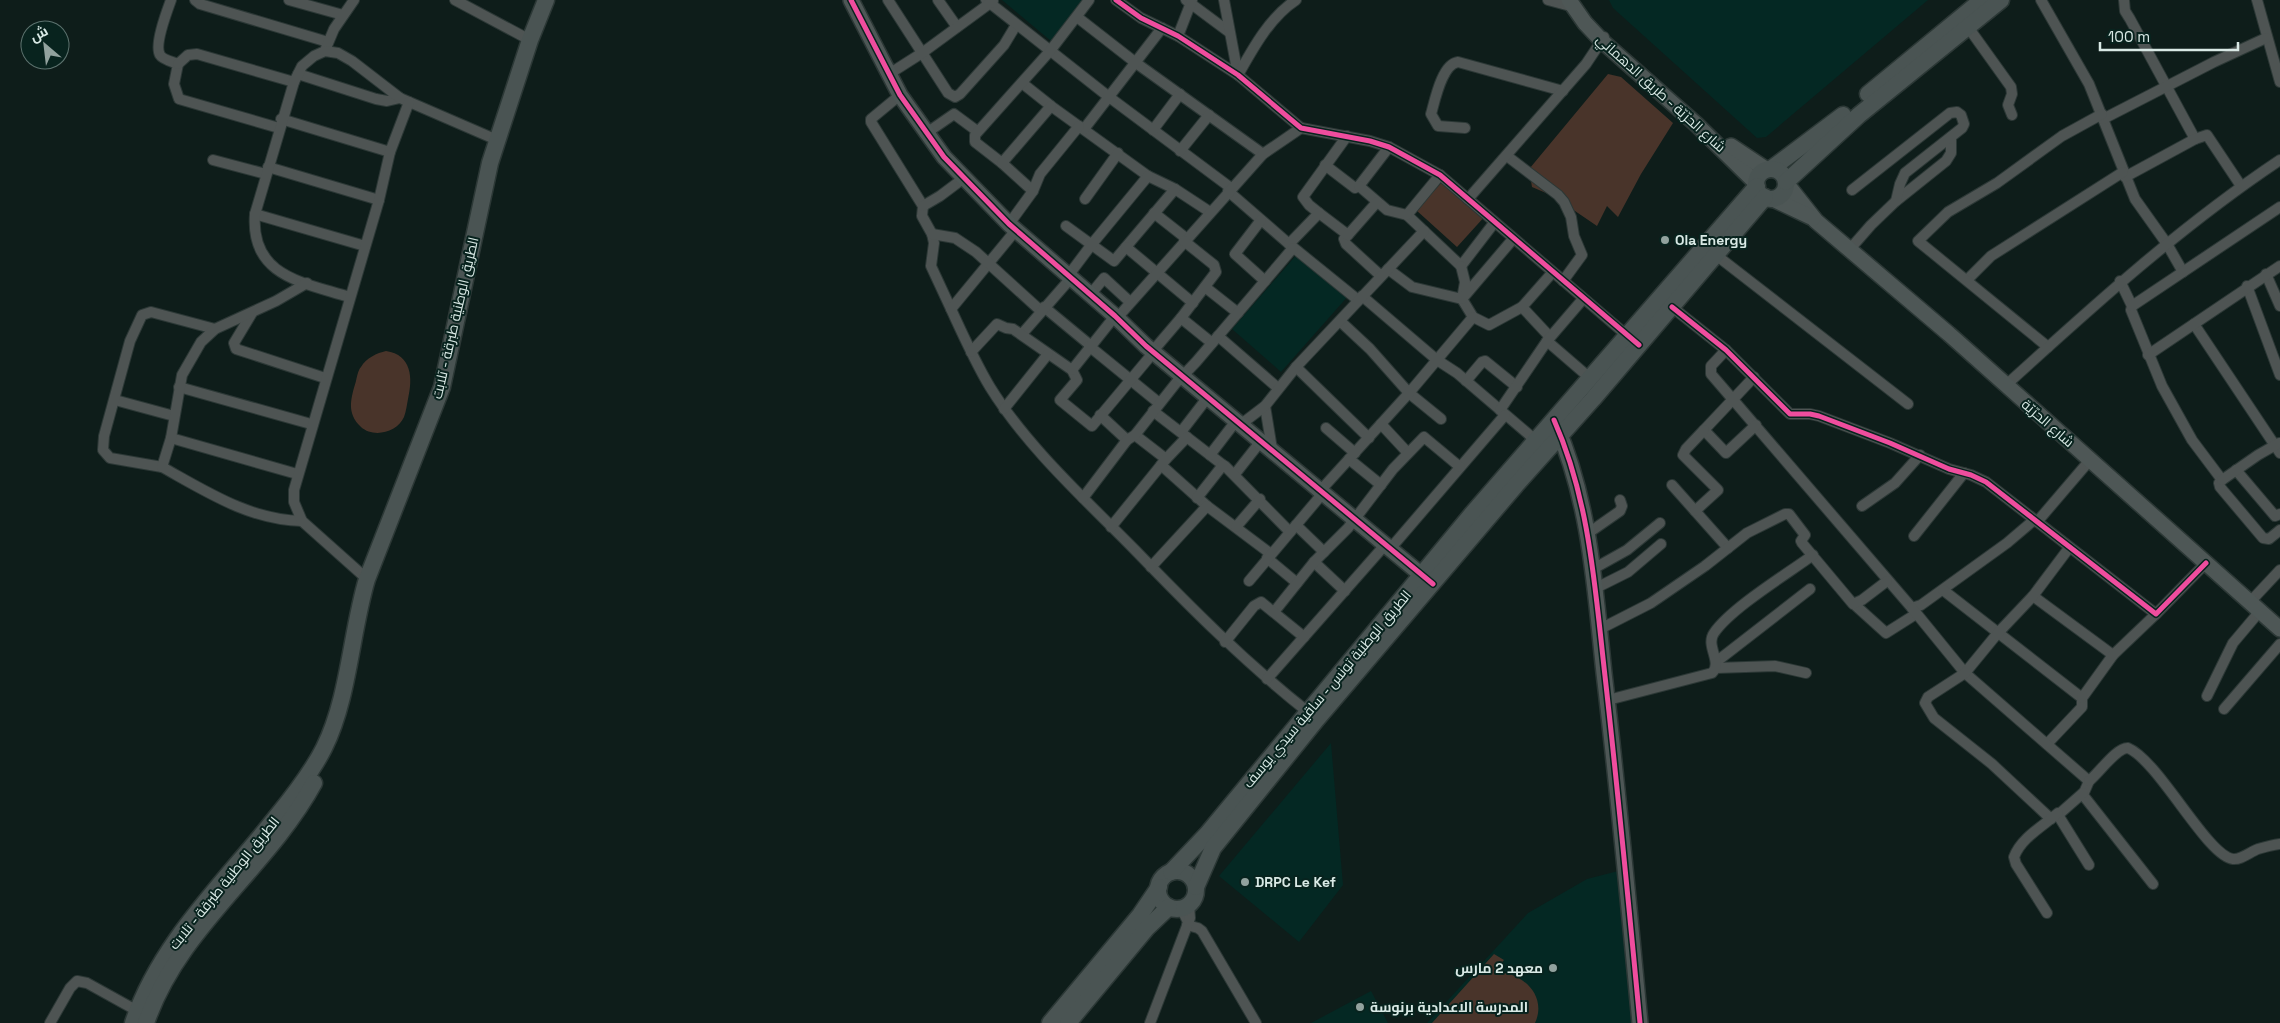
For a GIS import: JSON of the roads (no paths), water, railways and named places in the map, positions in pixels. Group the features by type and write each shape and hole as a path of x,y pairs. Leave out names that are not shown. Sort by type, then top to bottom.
{"main road":[{"name":"الطريق الوطنية طبرقة - تلابت","path":"141,1018 182,953 284,828 306,796 321,768 324,748 340,698 367,579 442,387 480,207 497,140 530,40 546,0"},
{"path":"1982,0 1841,116 1760,175 1763,191 1781,196 1786,182 1859,115 2001,0"},
{"path":"1769,169 1779,171 1786,182"},
{"name":"الطريق الوطنية تونس - ساقية سيدي يوسف","path":"1557,428 1591,379 1672,307 1716,255 1763,191"},
{"name":"الطريق الوطنية تونس - ساقية سيدي يوسف","path":"1171,872 1207,834 1308,712 1427,579 1541,445 1763,191"},
{"name":"الطريق الوطنية تونس - ساقية سيدي يوسف","path":"1196,887 1208,858 1222,836 1318,719 1427,579"},
{"path":"1050,1023 1140,915 1163,878 1171,872 1179,871 1187,874 1193,879 1196,887 1195,895 1183,913 1146,928 1068,1023"},
{"path":"1159,887 1161,899 1183,913"}],"street":[{"path":"171,0 160,34 159,52 163,57 178,64"},
{"path":"195,0 200,4 326,47 352,61 405,100 497,140"},
{"path":"289,0 343,15"},
{"path":"349,297 282,274 263,256 254,228 255,214 280,124 296,78 302,66 326,47 343,15 354,0"},
{"path":"455,0 530,40"},
{"path":"851,0 900,95 944,157 1012,227 1116,317 1153,352 1427,579"},
{"path":"888,0 948,93 955,97 993,58 1016,25"},
{"path":"938,0 958,27"},
{"path":"1033,190 975,142 973,138 977,131 1050,51 1089,0"},
{"path":"1116,0 1141,18 1178,36 1238,75 1301,128 1347,136 1389,147 1440,175 1633,341"},
{"path":"1224,0 1238,75"},
{"path":"1238,75 1263,34 1277,17 1296,0"},
{"path":"1548,0 1573,2"},
{"path":"2041,0 2076,58 2140,209 2167,244 2183,272"},
{"path":"2124,0 2130,19 2195,139"},
{"path":"2257,0 2266,38 2280,82"},
{"path":"889,74 958,27 990,1 1016,25 1230,190 1291,246 1466,381 1541,445"},
{"path":"1178,36 1190,1 1229,32"},
{"name":"شارع الحرّيّة - طريق الدهماني","path":"1573,2 1604,38 1696,124 1763,191"},
{"path":"1077,17 1136,63 1263,154"},
{"path":"1968,27 2010,87 2012,94 2008,105 2012,115"},
{"path":"951,309 1012,227 1040,174 1109,97 1162,28"},
{"path":"1468,198 1563,91 1604,38"},
{"name":"شارع الحرّيّة - طريق الدهماني","path":"1604,38 1735,149 1769,169"},
{"path":"2048,347 1967,280 1918,243 1919,238 1955,208 1997,183 2062,136 2266,38"},
{"path":"390,152 179,99 174,84 178,64 188,55 197,54 376,99 387,101 405,100"},
{"path":"1465,128 1438,126 1431,114 1446,70 1453,63 1458,62 1563,91"},
{"path":"1022,83 1148,176 1175,189 1210,212"},
{"path":"1153,130 1180,94"},
{"path":"900,95 871,119 871,122 923,206 922,216 932,234 934,248 931,266 971,352 1004,409 1082,498 1226,642 1267,680 1308,712"},
{"path":"367,579 302,521 294,502 294,490 311,424 365,246 405,100"},
{"path":"1002,163 1051,106"},
{"path":"1852,190 1950,113 1957,112 1963,118 1964,126 1905,174 1900,184 1896,201"},
{"path":"928,132 954,114 977,131"},
{"path":"1180,151 1209,115"},
{"path":"1072,370 1090,346 1263,154 1301,128"},
{"path":"1967,280 1991,256 2124,175 2204,135 2210,137 2241,186"},
{"path":"1347,136 1303,197 1309,206 1348,234"},
{"path":"1850,249 1871,224 1896,201 1946,161 1951,153 1951,137"},
{"path":"1325,165 1352,187 1359,186 1389,147"},
{"path":"1085,198 1118,153"},
{"path":"1507,156 1558,195 1568,210 1574,236 1582,255 1563,281"},
{"path":"213,160 267,171 378,200"},
{"path":"2005,386 2120,281 2241,186 2280,160"},
{"path":"1407,215 1440,175"},
{"path":"1022,334 1148,176"},
{"path":"923,206 964,178"},
{"name":"شارع الحرّيّة","path":"1786,182 1814,219"},
{"path":"1359,186 1391,212 1407,215 1461,266 1465,282 1462,300 1473,317 1489,325 1522,307 1552,273"},
{"path":"1066,226 1114,261 1175,189"},
{"name":"شارع الحرّيّة","path":"1763,191 1814,219 1850,249 2280,629"},
{"path":"1377,202 1344,239 1346,244 1385,272 1412,287 1462,300"},
{"path":"2132,306 2280,206"},
{"path":"971,352 997,324 1006,328 1012,328 1022,334 1072,370 1077,380 1060,400 1092,426 1181,318 1216,272 1215,267 1154,213"},
{"path":"1082,498 1182,376 1265,281 1319,213"},
{"path":"255,214 365,246"},
{"path":"1261,220 1235,252 1238,258 1265,281"},
{"path":"1461,266 1494,223"},
{"path":"1210,455 1238,423 1266,406 1296,367 1424,231"},
{"path":"932,234 955,238 976,252 1042,309 1130,379 1184,434 1235,474 1293,528 1324,552"},
{"path":"1462,300 1513,239"},
{"path":"1126,247 1193,303"},
{"path":"1716,255 1908,404"},
{"path":"2148,355 2247,286 2280,266"},
{"path":"2266,274 2280,306"},
{"path":"1090,295 1104,278 1130,302"},
{"path":"2120,281 2132,306 2131,310 2162,386 2192,440 2222,480"},
{"path":"162,467 171,438 179,386 185,368 195,349 206,336 215,330 252,313 307,283"},
{"path":"2247,286 2280,375"},
{"path":"1205,287 1238,313"},
{"path":"1267,680 1345,590 1460,467 1503,412 1548,339 1583,299"},
{"path":"1522,307 1548,339 1591,379"},
{"path":"1672,307 1726,350 1790,414 1814,415 1920,455 1948,469 1986,482 2156,614"},
{"path":"215,330 158,313 147,312 142,315 130,341 104,436 103,450 110,458 133,460 162,467 242,509 281,520 302,521"},
{"path":"252,313 236,337 234,343 236,349 325,378"},
{"path":"1249,581 1352,456 1409,393 1473,317"},
{"path":"1181,318 1215,340 1278,388"},
{"path":"1340,321 1370,349 1409,393 1441,419"},
{"path":"2194,324 2278,447 2236,470 2219,483 2220,487 2263,538 2269,539 2280,530"},
{"path":"1726,350 1710,366 1710,371 1733,399 1965,673 2089,781"},
{"path":"1004,409 1048,354"},
{"path":"1466,381 1485,361 1518,387"},
{"path":"1296,367 1368,438"},
{"path":"1695,511 1718,491 1683,455 1684,452 1754,377"},
{"path":"179,386 311,424"},
{"path":"1112,527 1184,434 1208,397"},
{"path":"115,400 174,416"},
{"path":"1235,474 1266,445 1266,406"},
{"path":"1100,415 1163,462 1197,498 1236,527 1297,583"},
{"path":"1381,424 1407,452"},
{"path":"1704,430 1726,454 1756,425"},
{"path":"1326,428 1381,485"},
{"path":"1557,428 1578,486 1593,569 1629,889 1640,1023"},
{"path":"1274,612 1314,562 1341,536 1407,452 1424,437 1460,467"},
{"path":"171,438 297,474"},
{"path":"1862,506 1896,483 1920,455"},
{"path":"1600,629 1650,603 1747,533 1787,514 1805,535 1801,542 1851,604 1855,605 1886,633 2036,521 2090,460"},
{"path":"1197,498 1223,465"},
{"path":"2236,470 2278,517"},
{"path":"1914,536 1964,473"},
{"path":"1672,485 1728,548"},
{"path":"1236,527 1260,498"},
{"path":"1587,534 1620,511 1622,506 1620,500"},
{"path":"1151,567 1207,506"},
{"path":"1593,569 1626,550 1660,523"},
{"path":"1594,589 1628,572 1661,544"},
{"path":"2069,548 2033,596 1997,634 1965,673 1926,699 1925,705 1928,712 2060,821 2090,865"},
{"path":"1716,665 1711,641 1715,632 1737,611 1812,555"},
{"path":"1314,562 1345,590"},
{"path":"2047,744 2082,707 2082,698 2113,655 2206,563"},
{"path":"2207,696 2233,643 2280,570"},
{"path":"1855,605 1887,581"},
{"path":"1608,700 1710,674 1716,665 1810,589"},
{"path":"1943,590 1997,634 2082,698"},
{"path":"2033,596 2113,655"},
{"path":"1226,642 1258,603 1262,602 1304,637"},
{"path":"2224,709 2280,644"},
{"path":"1716,665 1778,666 1806,673"},
{"path":"2047,913 2016,864 2014,857 2019,846 2083,793 2089,781 2099,774 2119,751 2128,748 2136,753 2153,770 2206,837 2230,858 2236,859 2258,849 2280,844"},
{"path":"2083,793 2153,884"},
{"path":"1150,1023 1183,913 1202,931 1256,1023"},
{"path":"50,1023 70,988 77,981 87,983 141,1018"}],"place":[{"name":"Ola Energy","path":"1665,240"},
{"name":"DRPC Le Kef","path":"1245,882"},
{"name":"معهد 2 مارس","path":"1553,968"},
{"name":"المدرسة الاعدادية برنوسة","path":"1360,1007"}]}
